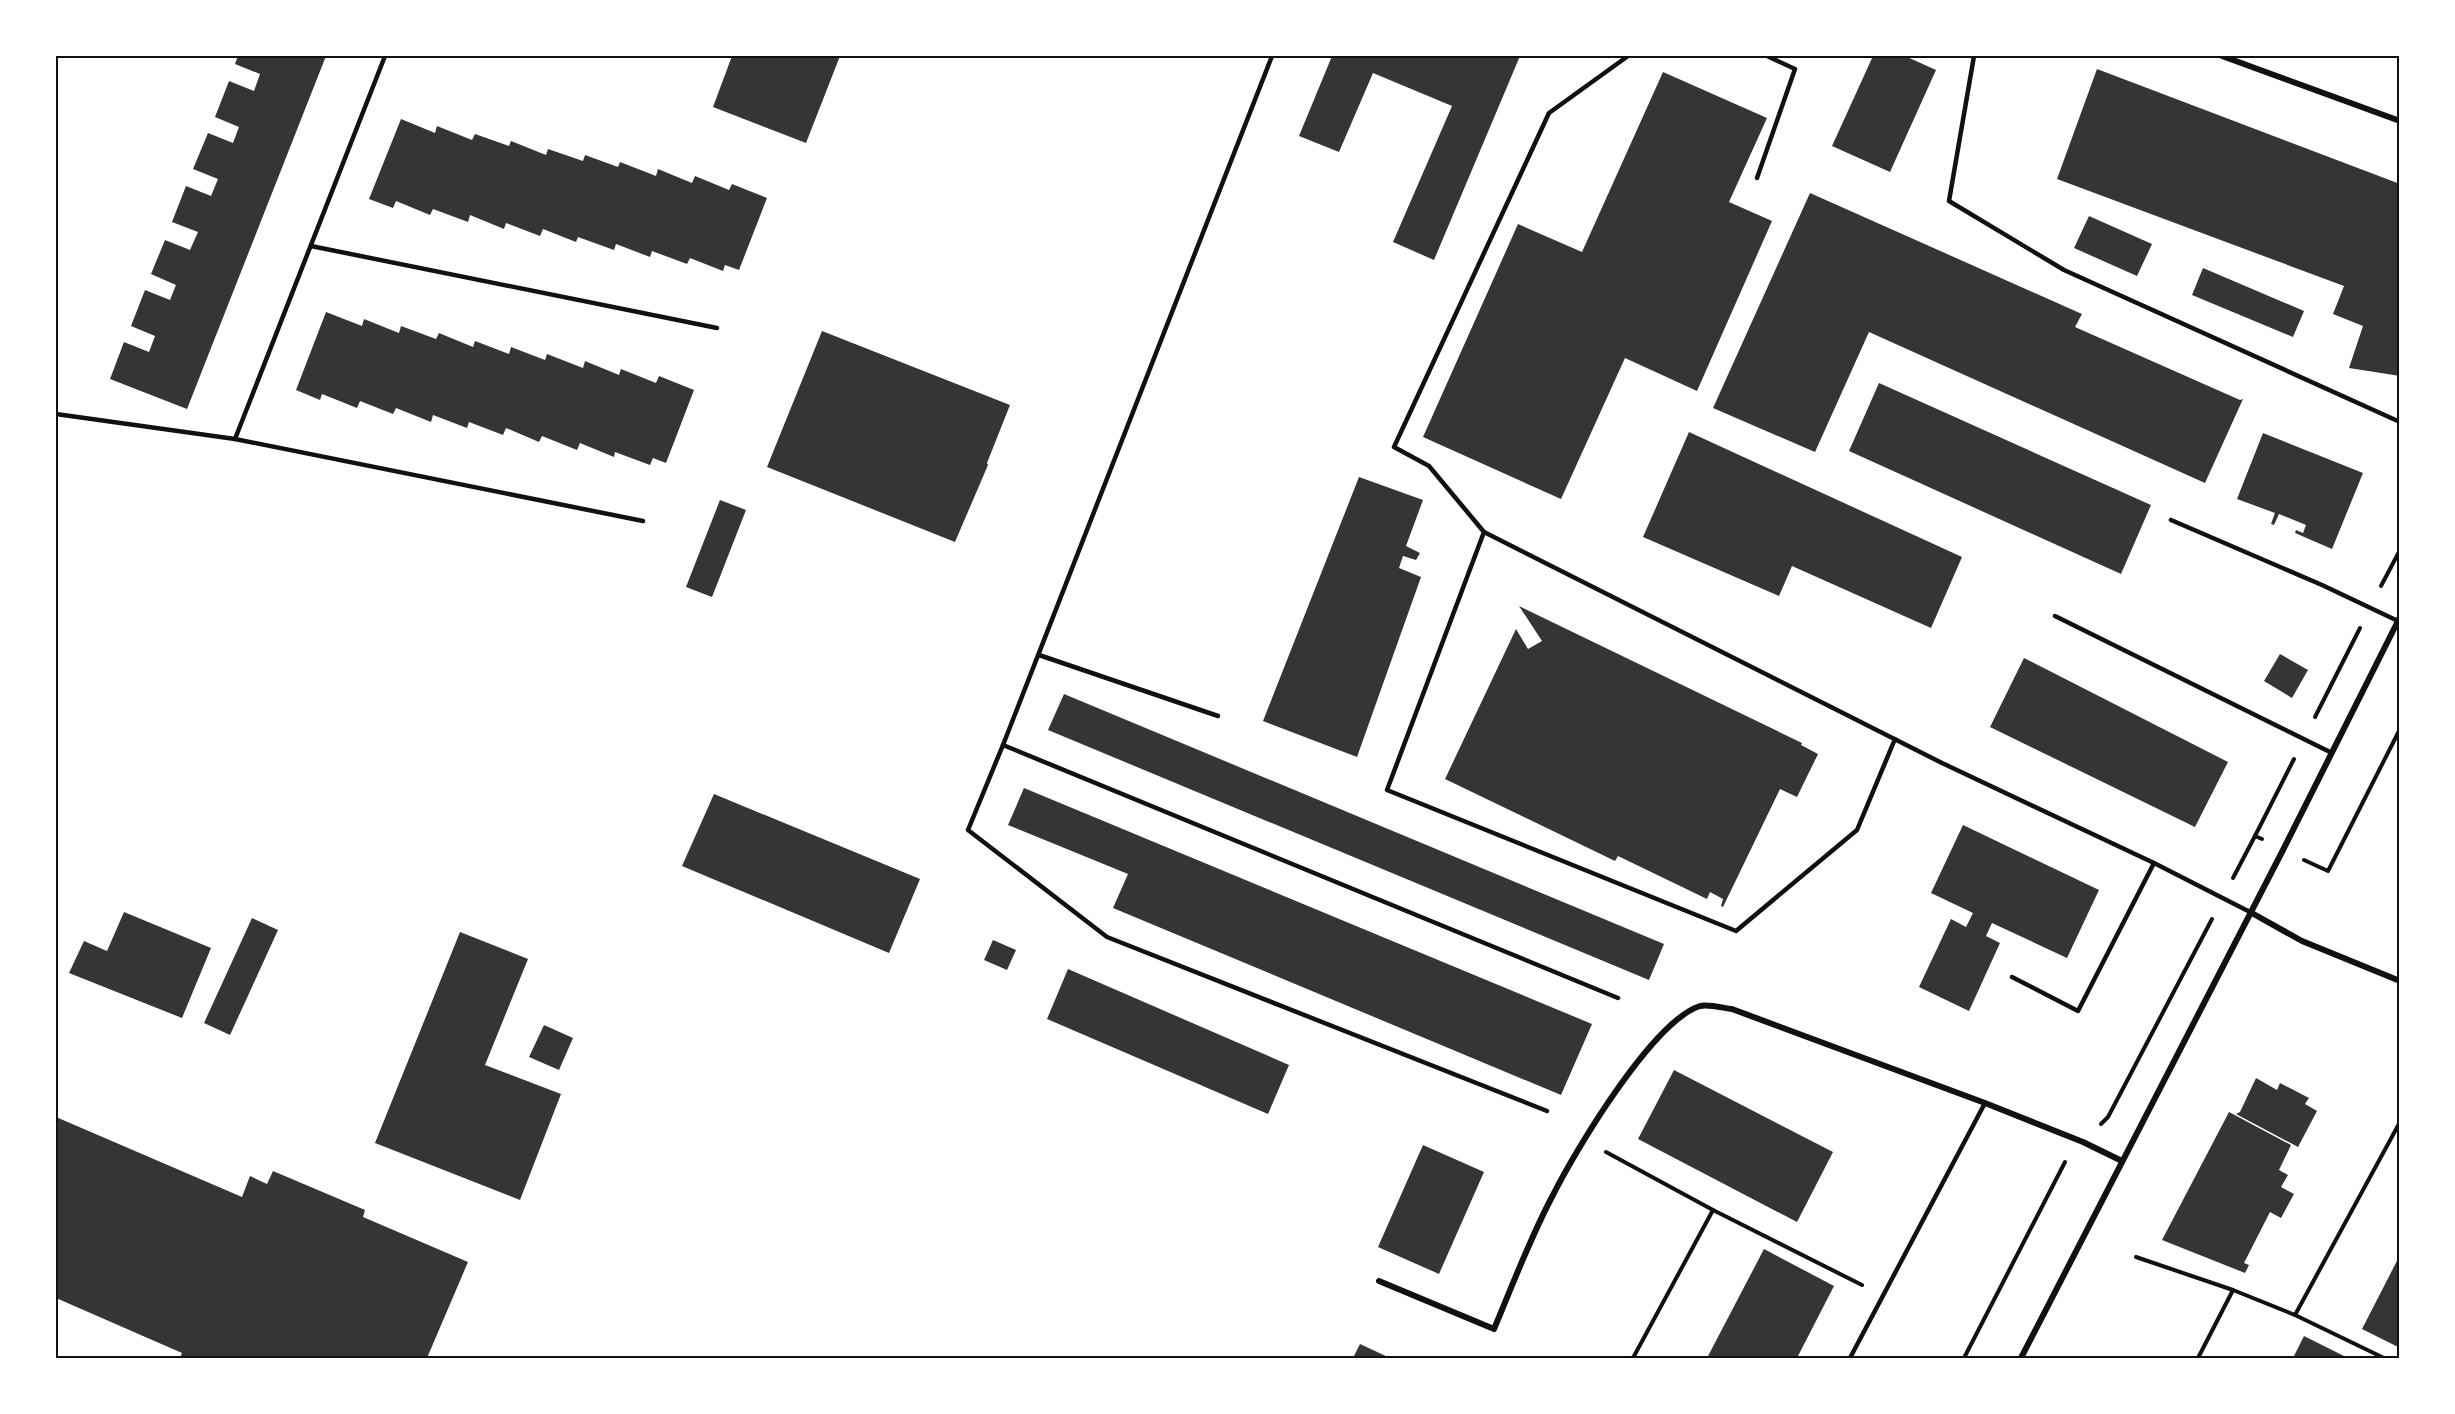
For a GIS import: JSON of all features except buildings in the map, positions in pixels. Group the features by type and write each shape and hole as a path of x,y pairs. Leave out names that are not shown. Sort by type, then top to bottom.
{"street":[{"path":"2222,56 2400,121"},
{"path":"2021,1359 2399,619"},
{"path":"2250,912 2302,941 2400,981"},
{"path":"1379,1281 1494,1329 1552,1196 1584,1140 1636,1063 1668,1026 1701,1006 1732,1009 1985,1103 2083,1142 2122,1161"}],"lane":[{"path":"235,439 385,56"},
{"path":"1272,56 1039,655 968,830 1107,937 1547,1111"},
{"path":"1628,56 1549,113 1394,447 1429,466 1484,532 1895,739 2154,863 2250,912"},
{"path":"1757,178 1795,69 1767,56"},
{"path":"1974,56 1949,201 2064,270 2400,422"},
{"path":"310,246 717,328"},
{"path":"56,414 235,439 643,521"},
{"path":"2171,520 2322,585 2370,609 2399,619"},
{"path":"1484,532 1387,790 1736,932 1857,830 1895,739"},
{"path":"2055,616 2332,753"},
{"path":"1039,655 1218,716"},
{"path":"1003,745 1618,998"},
{"path":"2012,977 2078,1011 2154,863"},
{"path":"1850,1359 1985,1103"}],"path":[{"path":"1964,1359 2064,1164 2108,1117 2255,836 2400,550"},
{"path":"2255,836 2328,871 2400,729"},
{"path":"2295,1315 2400,1122"},
{"path":"1584,1140 1713,1210 1883,1295"},
{"path":"1633,1359 1713,1210"},
{"path":"2136,1257 2233,1290 2295,1315 2384,1359"},
{"path":"2198,1359 2233,1290"}]}
